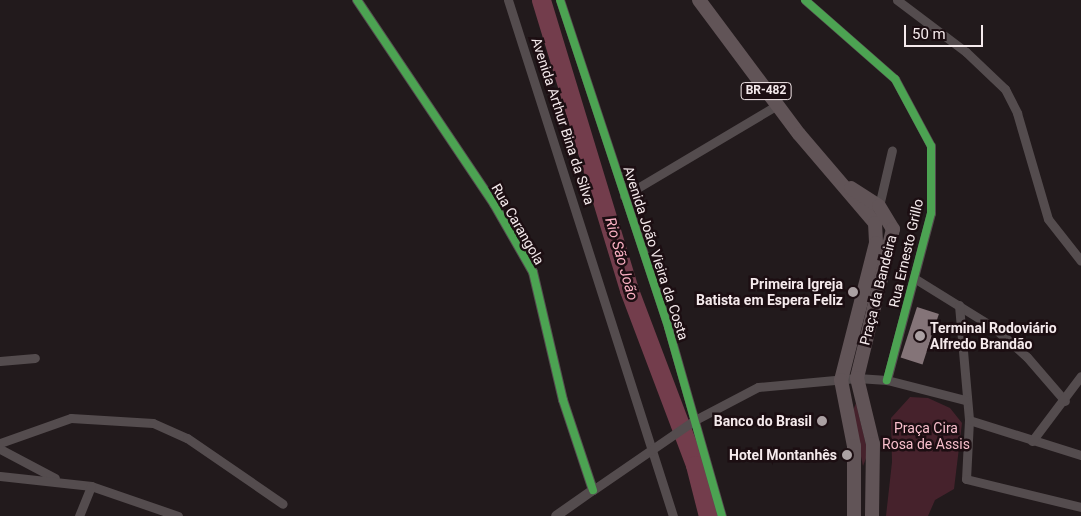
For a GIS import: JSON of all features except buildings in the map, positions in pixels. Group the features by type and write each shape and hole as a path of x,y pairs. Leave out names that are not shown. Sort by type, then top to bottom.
{"highway":[{"name":"BR-482","path":"699,0 777,105 837,179"},
{"name":"Praça da Bandeira","path":"837,179 879,206 888,216 893,239 858,378"},
{"name":"Praça da Bandeira","path":"837,179 869,212 877,233 841,380"},
{"name":"BR-482","path":"858,378 873,444 872,516"},
{"name":"BR-482","path":"841,380 854,446 854,516"}],"street":[{"name":"Rua Carangola","path":"357,0 494,204 533,272 563,400 593,490"},
{"name":"Avenida Arthur Bina da Silva","path":"508,0 655,450 673,516"},
{"name":"Avenida João Vieira da Costa","path":"560,0 624,196 722,516"},
{"name":"Rua Ernesto Grillo","path":"806,0 876,59 921,121 931,146 934,189 914,278 887,380"},
{"path":"897,0 966,52 1005,89 1017,113 1048,220 1081,261"},
{"path":"624,196 777,105"},
{"path":"879,206 892,150"},
{"path":"914,278 959,305 1027,357 1065,401"},
{"path":"959,305 965,400 969,420 966,479 1081,507"},
{"path":"0,361 35,358"},
{"path":"1032,441 1065,401 1081,376"},
{"path":"556,516 667,442 693,422 758,387 858,378 887,380 965,400"},
{"path":"0,443 71,418 153,423 188,438 283,504"},
{"path":"969,420 1081,455"},
{"path":"0,449 57,479"},
{"path":"0,476 57,479 91,486 178,516"},
{"path":"79,516 91,486"}],"green space":[{"name":"Praça Cira Rosa de Assis","path":"910,397 928,398 950,408 962,423 954,489 935,500 928,516 886,516 892,462 891,418"},
{"path":"856,403 868,453 863,466 852,413"}],"waterway":[{"name":"Rio São João","path":"541,0 629,290 695,465 708,516"}],"cycle path":[{"path":"357,0 494,204 533,272 563,400 593,490"},
{"path":"560,0 668,327 722,516"},
{"path":"805,0 895,79 931,146 931,213 887,380"}],"place":[{"name":"Primeira Igreja Batista em Espera Feliz","path":"853,292"},
{"name":"Terminal Rodoviário Alfredo Brandão","path":"920,336"},
{"name":"Banco do Brasil","path":"822,421"},
{"name":"Hotel Montanhês","path":"847,455"}]}
